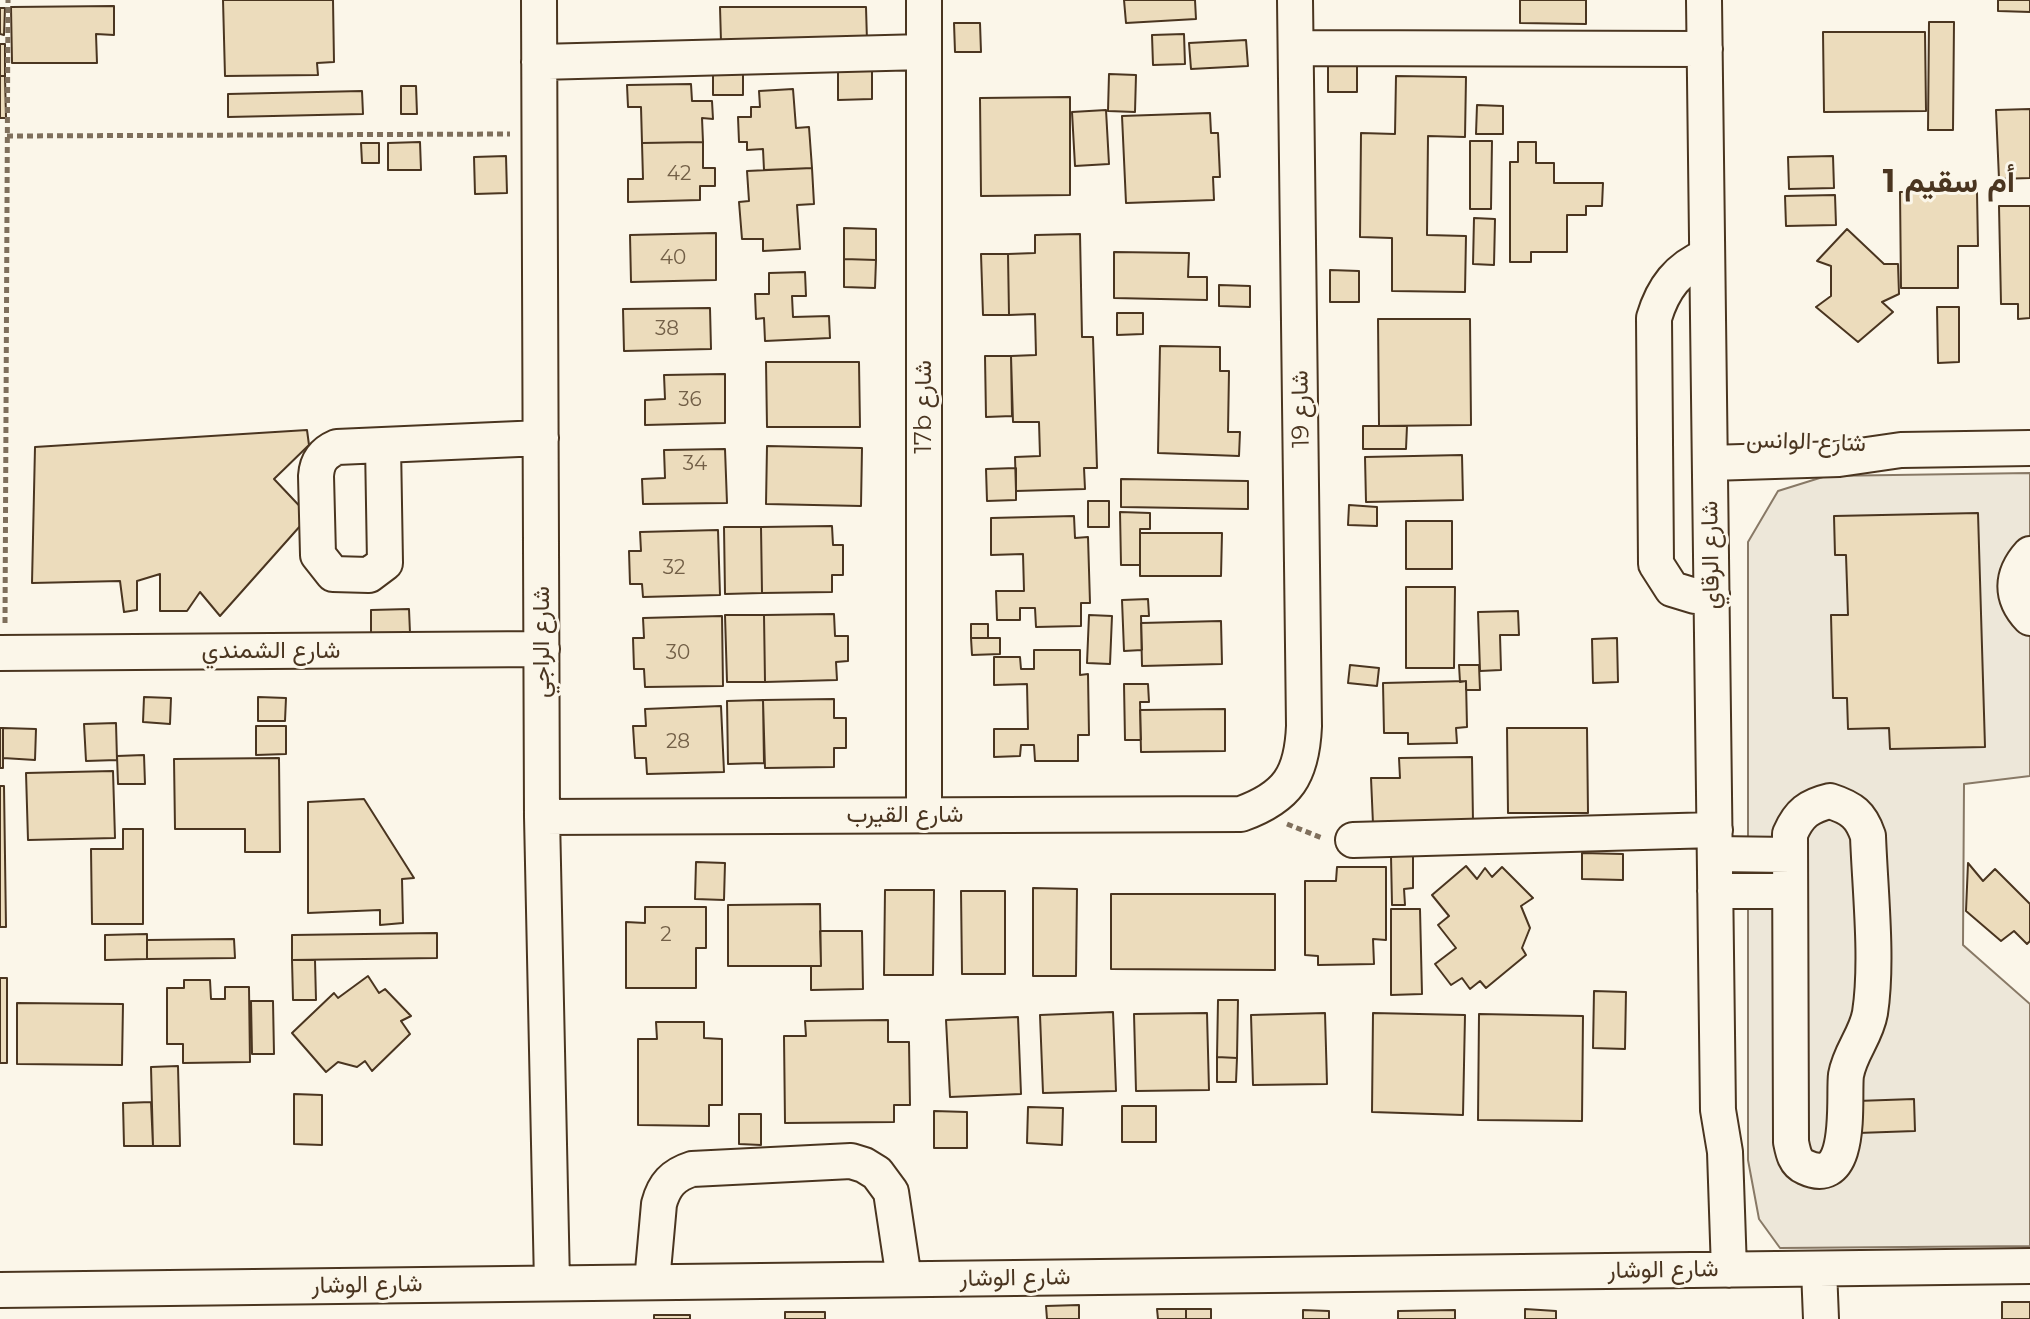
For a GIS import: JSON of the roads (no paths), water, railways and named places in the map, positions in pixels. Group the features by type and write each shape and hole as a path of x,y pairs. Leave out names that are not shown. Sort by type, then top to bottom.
{"street":[{"name":"شارع الراجي","path":"539,0 542,817 552,1283"},
{"name":"17b شارع","path":"924,0 924,815"},
{"name":"شارع 19","path":"1266,805 1289,785 1303,757 1295,0"},
{"name":"شارع الرقاي","path":"1704,0 1718,1110 1711,1151 1717,1270"},
{"path":"1296,48 1705,49"},
{"path":"539,62 924,52"},
{"path":"1707,256 1678,273 1659,301 1654,318 1656,564 1672,589 1695,596 1712,594"},
{"path":"383,445 541,438"},
{"name":"شارع الوانس","path":"1710,451 1860,443 1901,450 2030,448"},
{"path":"2030,554 2016,574 2014,592 2020,607 2030,618"},
{"name":"شارع الشمندي","path":"2,653 542,649"},
{"path":"1830,801 1848,806 1862,819 1868,836 1871,1007 1864,1035 1847,1068 1842,1152 1833,1164 1820,1170 1805,1167 1794,1157 1791,1142 1790,891 1790,834 1798,817 1812,805 1830,801"},
{"name":"شارع القيرب","path":"542,817 1241,814 1266,805"},
{"path":"1353,840 1715,842 1790,855"},
{"path":"1715,891 1790,891"},
{"path":"652,1282 659,1204 662,1193 676,1176 692,1169 851,1161 877,1173 891,1192 904,1279"},
{"name":"شارع الوشار","path":"0,1290 2030,1266"},
{"path":"1819,1269 1821,1319"},
{"path":"443,1284 478,1301 497,1303 935,1297 960,1289 973,1278"}],"district":[{"name":"أم سقيم 1","path":"1949,183"}]}
